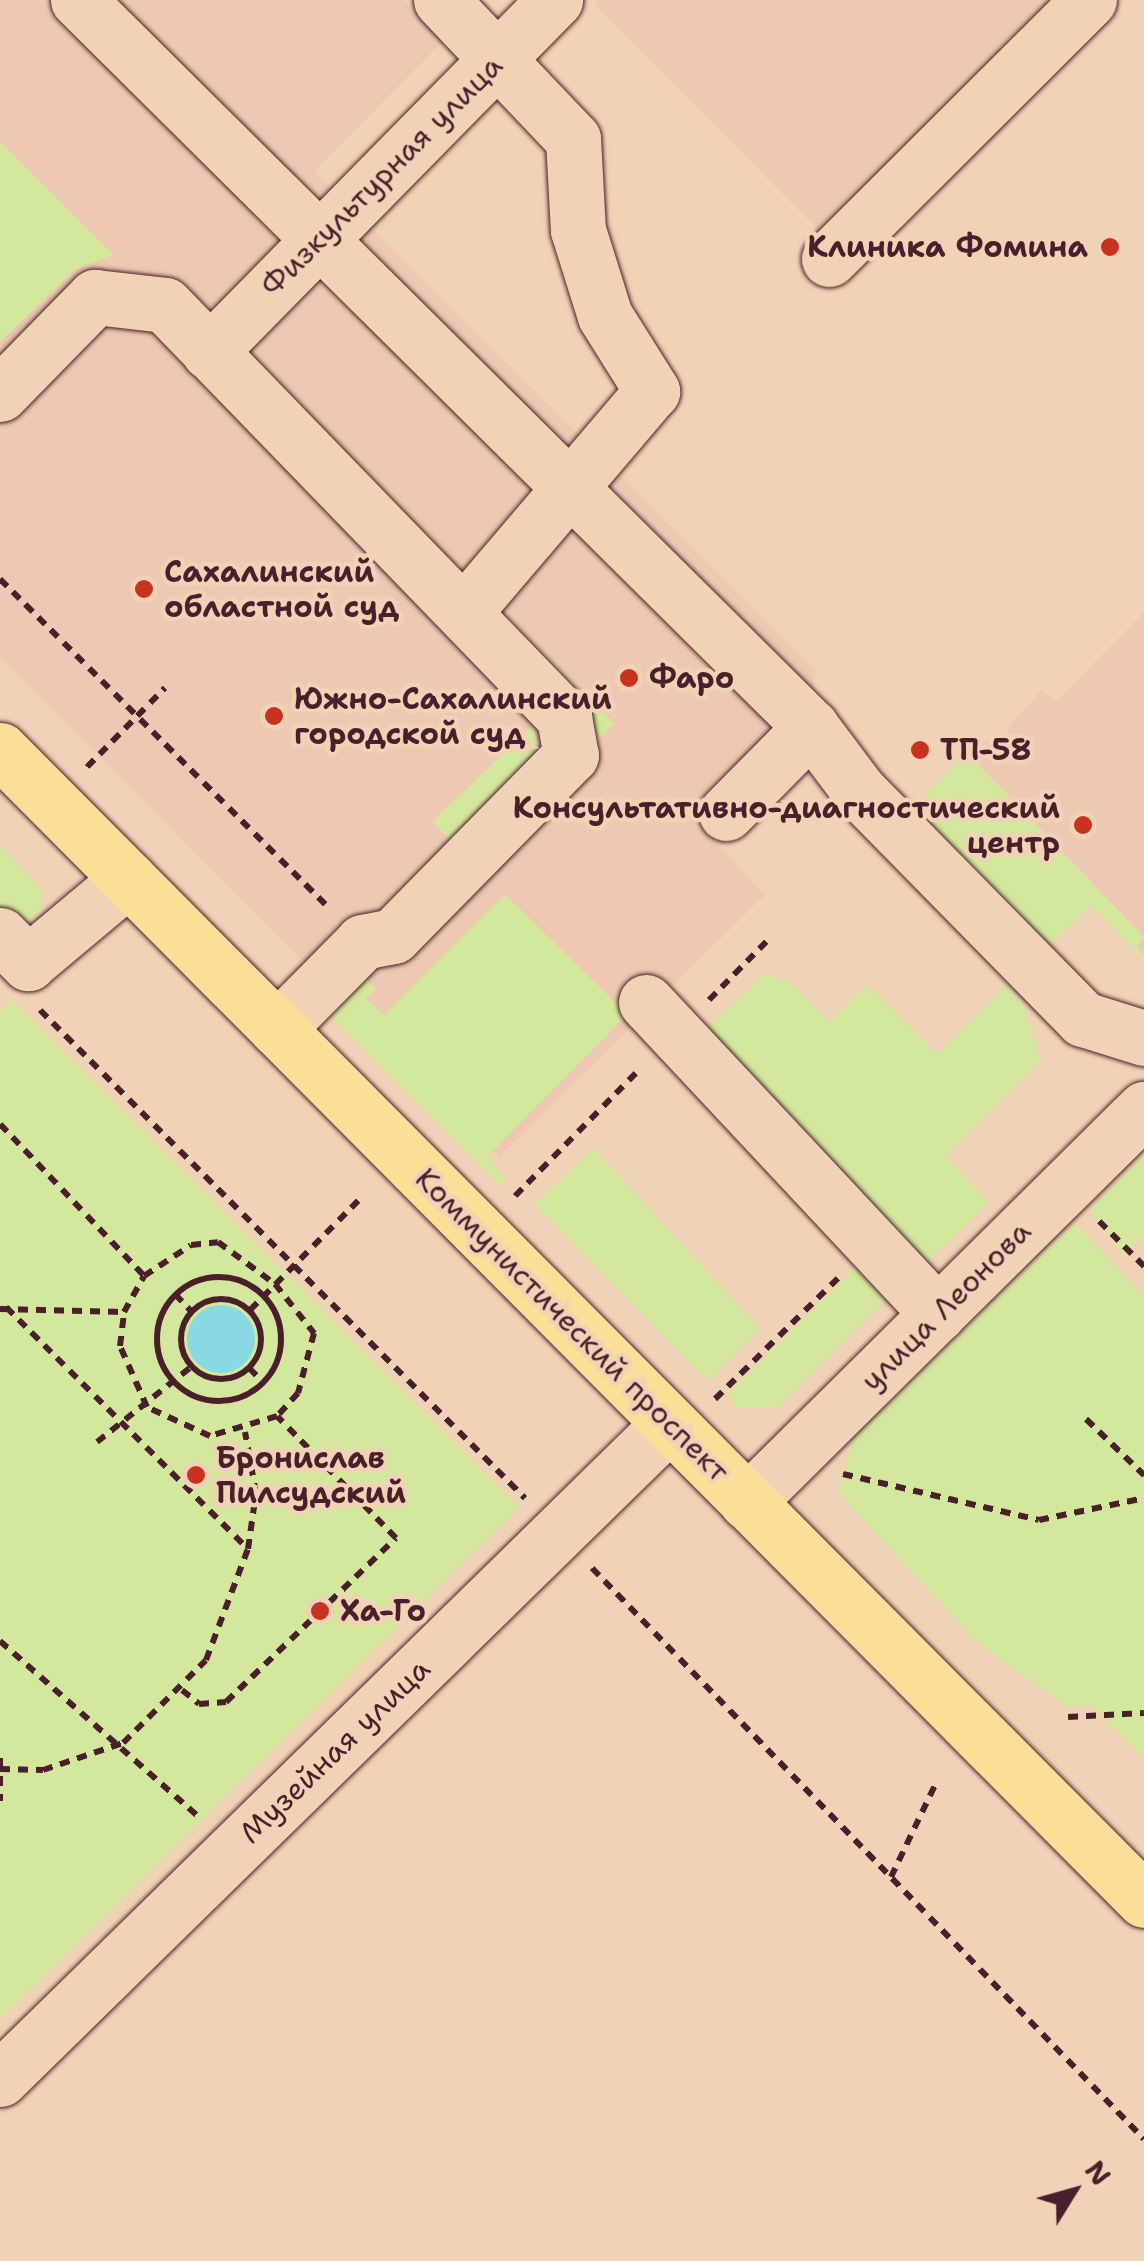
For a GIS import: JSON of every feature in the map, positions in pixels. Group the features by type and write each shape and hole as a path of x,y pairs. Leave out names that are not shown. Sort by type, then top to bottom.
{"main road":[{"name":"Коммунистический проспект","path":"0,750 277,1029 692,1411 747,1502 1144,1900"}],"street":[{"path":"78,0 811,727 859,791 1083,1019 1144,1038"},
{"path":"441,0 573,139 578,230 605,316 660,404 464,612"},
{"name":"Физкультурная улица","path":"209,352 555,0"},
{"path":"829,258 1088,0"},
{"path":"0,394 94,296 165,305 564,717 571,755 393,936 363,942 277,1029"},
{"path":"726,813 811,727"},
{"path":"0,935 28,963 128,878"},
{"path":"646,1002 938,1314"},
{"name":"улица Леонова","path":"747,1502 1144,1110"},
{"name":"Музейная улица","path":"0,2079 692,1411"}],"path":[{"path":"0,579 363,942"},
{"path":"86,768 166,688"},
{"path":"24,994 534,1507"},
{"path":"0,1124 144,1276"},
{"path":"250,1310 360,1199"},
{"path":"1084,1206 1144,1266"},
{"path":"218,1242 275,1284 314,1332 298,1392 277,1416 245,1432 176,1427 147,1407 120,1346 124,1312 144,1276 178,1251 218,1242"},
{"path":"692,1411 872,1244"},
{"path":"219,1276 265,1295 282,1339 264,1383 219,1401 175,1382 156,1338 175,1294 219,1276"},
{"path":"175,1294 192,1311"},
{"path":"220,1298 250,1310 262,1339 250,1368 220,1380 192,1367 180,1339 192,1311 220,1298"},
{"path":"3,1308 124,1312"},
{"path":"3,1308 248,1550"},
{"path":"97,1442 147,1407 192,1367"},
{"path":"250,1368 264,1383"},
{"path":"182,1690 200,1704 226,1702 396,1538 277,1416"},
{"path":"1086,1418 1144,1476"},
{"path":"0,1769 71,1764 123,1743 182,1690 232,1606 248,1550 256,1493 245,1432"},
{"path":"830,1470 1039,1520 1144,1498"},
{"path":"589,1564 1144,2139"},
{"path":"0,1641 123,1743 202,1820"},
{"path":"1068,1717 1144,1713"},
{"path":"0,1758 0,1801"},
{"path":"890,1877 936,1784"}],"shaded area":[{"path":"0,0 404,0 443,41 314,171 815,670 808,756 720,847 765,895 499,1157 0,657"},
{"path":"600,0 1074,0 830,242 595,5"},
{"name":"Консультативно-диагностический центр","path":"1144,612 1144,955 955,754 1003,734 1041,690 1056,701"}],"green space":[{"path":"0,142 114,255 77,268 0,342"},
{"path":"489,598 614,724 585,752"},
{"path":"533,725 538,750 454,843 432,822"},
{"path":"968,753 1144,937 1137,945 1144,961 1091,905 1037,957 901,817"},
{"path":"0,845 43,890 41,909 17,932 0,915"},
{"path":"505,894 627,1014 487,1157 506,1179 501,1186 326,1011 365,978 376,989 366,998 384,1015"},
{"path":"764,974 790,981 830,1022 867,985 937,1054 1008,984 1024,1008 1041,1061 945,1157 989,1202 915,1275 706,1030"},
{"path":"12,999 519,1507 0,2019 0,1012"},
{"path":"594,1148 760,1329 708,1381 535,1204"},
{"path":"1144,1154 1144,1236 1124,1256 1089,1209"},
{"path":"1075,1223 1144,1297 1144,1758 1092,1706 1066,1706 974,1640 838,1492 854,1438"},
{"path":"867,1255 898,1287 777,1408 736,1408 728,1393"}],"water":[{"path":"221,1305 245,1315 255,1339 245,1363 221,1373 197,1363 187,1339 197,1315"}],"place":[{"name":"Клиника Фомина","path":"1110,247"},
{"name":"Сахалинский областной суд","path":"144,589"},
{"name":"Фаро","path":"629,678"},
{"name":"Южно-Сахалинский городской суд","path":"274,716"},
{"name":"ТП-58","path":"920,750"},
{"name":"Консультативно-диагностический центр","path":"1083,825"},
{"name":"Бронислав Пилсудский","path":"196,1475"},
{"name":"Ха-Го","path":"320,1611"}]}
